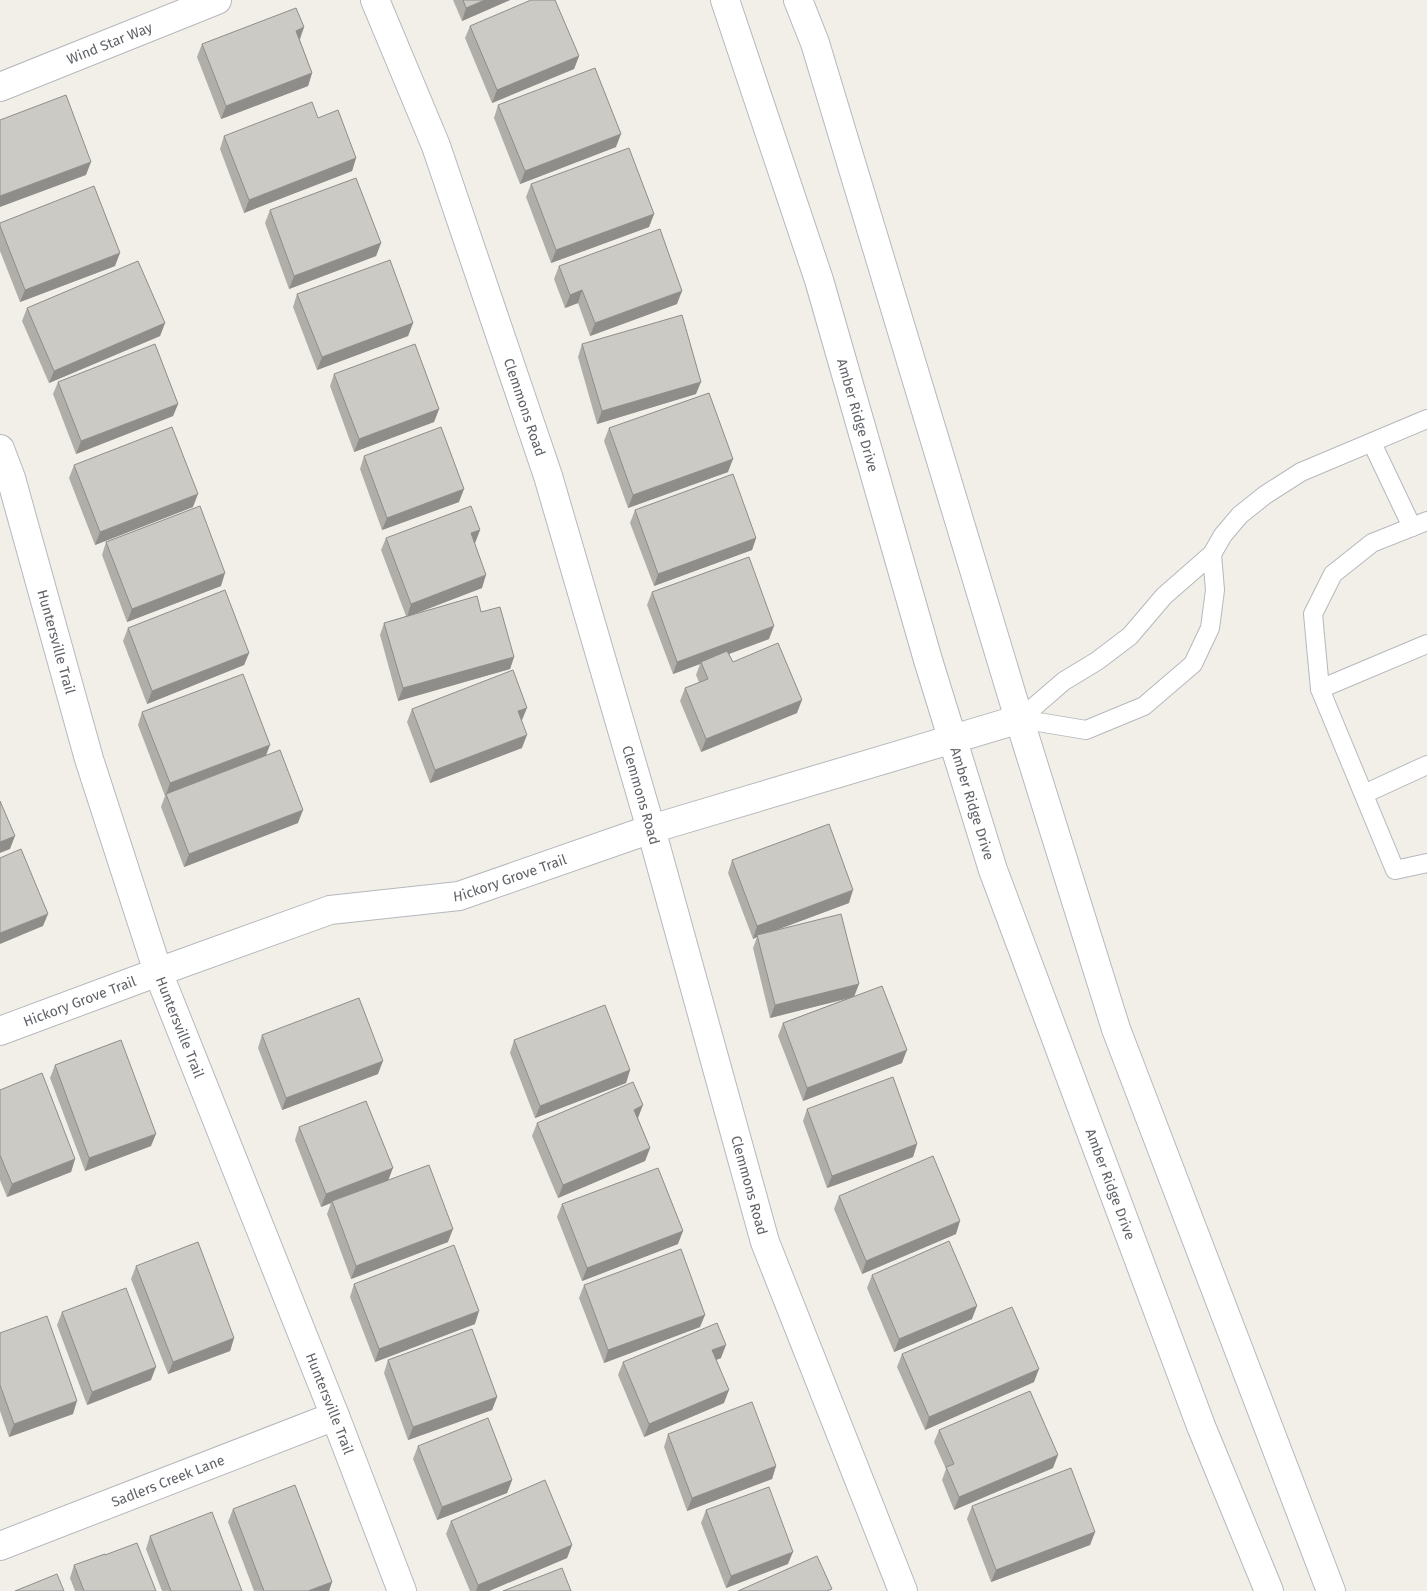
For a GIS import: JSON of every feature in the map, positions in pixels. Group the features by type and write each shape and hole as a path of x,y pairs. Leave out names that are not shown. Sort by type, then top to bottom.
{"street":[{"name":"Wind Star Way","path":"0,87 217,0"},
{"name":"Clemmons Road","path":"375,0 436,146 548,476 651,829 764,1242 903,1591"},
{"name":"Amber Ridge Drive","path":"725,0 819,280 952,740 992,870 1201,1426 1269,1591"},
{"path":"798,0 815,43 1116,1029 1332,1591"},
{"name":"Huntersville Trail","path":"0,449 11,478 88,759 158,972 336,1416 402,1591"},
{"name":"Hickory Grove Trail","path":"0,1031 330,910 459,896 651,829 1020,719"},
{"name":"Sadlers Creek Lane","path":"0,1546 336,1416"}],"lane":[{"path":"1020,719 1064,681 1097,661 1130,636 1164,596 1212,554 1223,535 1240,515 1265,495 1301,472 1427,419"},
{"path":"1372,443 1420,524 1372,543 1333,574 1313,614 1320,689 1395,870 1427,863"},
{"path":"1020,719 1086,730 1144,706 1193,664 1210,628 1215,590 1212,554"},
{"path":"1320,689 1427,644"},
{"path":"1364,794 1427,765"}],"building":[{"path":"463,0 485,0 466,8"},
{"path":"531,0 555,0 579,56 497,90 470,26"},
{"path":"296,8 304,27 296,31 312,73 226,106 202,44"},
{"path":"595,68 621,134 525,171 498,105"},
{"path":"66,95 91,162 0,196 0,120"},
{"path":"312,102 318,118 338,110 356,158 249,200 224,136"},
{"path":"629,148 654,214 556,250 531,184"},
{"path":"356,178 381,243 294,276 270,210"},
{"path":"94,186 120,253 25,290 0,223"},
{"path":"660,229 682,291 595,323 582,290 570,295 559,266"},
{"path":"390,260 413,323 322,357 297,294"},
{"path":"138,261 165,323 54,371 27,308"},
{"path":"682,315 701,382 602,411 582,344"},
{"path":"155,344 178,404 81,441 58,382"},
{"path":"415,344 439,409 359,439 334,374"},
{"path":"709,393 733,459 633,495 609,428"},
{"path":"172,427 198,494 100,532 74,465"},
{"path":"441,427 464,489 387,518 364,456"},
{"path":"733,474 756,538 658,574 635,510"},
{"path":"200,506 225,573 132,609 106,542"},
{"path":"471,506 480,530 471,533 486,575 411,604 386,538"},
{"path":"749,557 774,626 677,662 652,592"},
{"path":"225,590 249,653 152,691 128,628"},
{"path":"477,596 481,612 500,607 514,657 403,688 384,623"},
{"path":"778,643 802,700 706,739 685,688 708,679 701,662 727,651 733,662"},
{"path":"513,670 527,708 518,711 527,735 435,770 412,709"},
{"path":"243,674 270,745 170,783 142,712"},
{"path":"280,750 303,810 189,854 166,794"},
{"path":"0,801 15,836 0,842"},
{"path":"829,824 853,890 757,926 732,860"},
{"path":"21,849 48,914 0,933 0,858"},
{"path":"841,914 859,984 775,1005 757,935"},
{"path":"882,986 907,1050 807,1088 783,1023"},
{"path":"359,998 383,1061 286,1098 262,1035"},
{"path":"605,1005 630,1070 540,1106 514,1040"},
{"path":"121,1040 156,1134 89,1158 55,1065"},
{"path":"42,1073 75,1159 12,1184 0,1155 0,1090"},
{"path":"893,1077 917,1144 832,1176 807,1109"},
{"path":"633,1082 643,1105 634,1110 650,1148 563,1185 537,1123"},
{"path":"366,1101 393,1168 326,1194 299,1127"},
{"path":"933,1156 960,1221 866,1261 839,1196"},
{"path":"429,1165 453,1229 356,1266 332,1201"},
{"path":"658,1168 683,1231 587,1268 562,1204"},
{"path":"949,1241 977,1306 899,1339 872,1275"},
{"path":"198,1242 234,1338 173,1362 136,1266"},
{"path":"454,1245 479,1311 379,1349 354,1284"},
{"path":"681,1249 705,1315 608,1350 584,1285"},
{"path":"126,1288 156,1367 92,1392 62,1312"},
{"path":"1012,1307 1039,1369 929,1417 902,1354"},
{"path":"47,1316 77,1401 14,1424 0,1385 0,1333"},
{"path":"717,1323 726,1345 712,1350 729,1390 649,1424 623,1362"},
{"path":"472,1329 497,1397 413,1427 388,1360"},
{"path":"1030,1391 1058,1455 959,1497 946,1467 954,1464 939,1430"},
{"path":"752,1402 776,1466 692,1498 668,1434"},
{"path":"488,1418 512,1480 442,1507 418,1446"},
{"path":"1071,1468 1095,1532 996,1570 972,1506"},
{"path":"545,1480 572,1545 478,1585 451,1521"},
{"path":"295,1485 332,1582 308,1591 264,1591 233,1509"},
{"path":"769,1487 793,1552 731,1576 706,1510"},
{"path":"212,1512 242,1591 171,1591 150,1536"},
{"path":"137,1543 156,1591 84,1591 74,1565"},
{"path":"817,1556 832,1589 827,1591 738,1591"},
{"path":"562,1568 571,1591 503,1591"},
{"path":"57,1574 64,1591 15,1591"}]}
